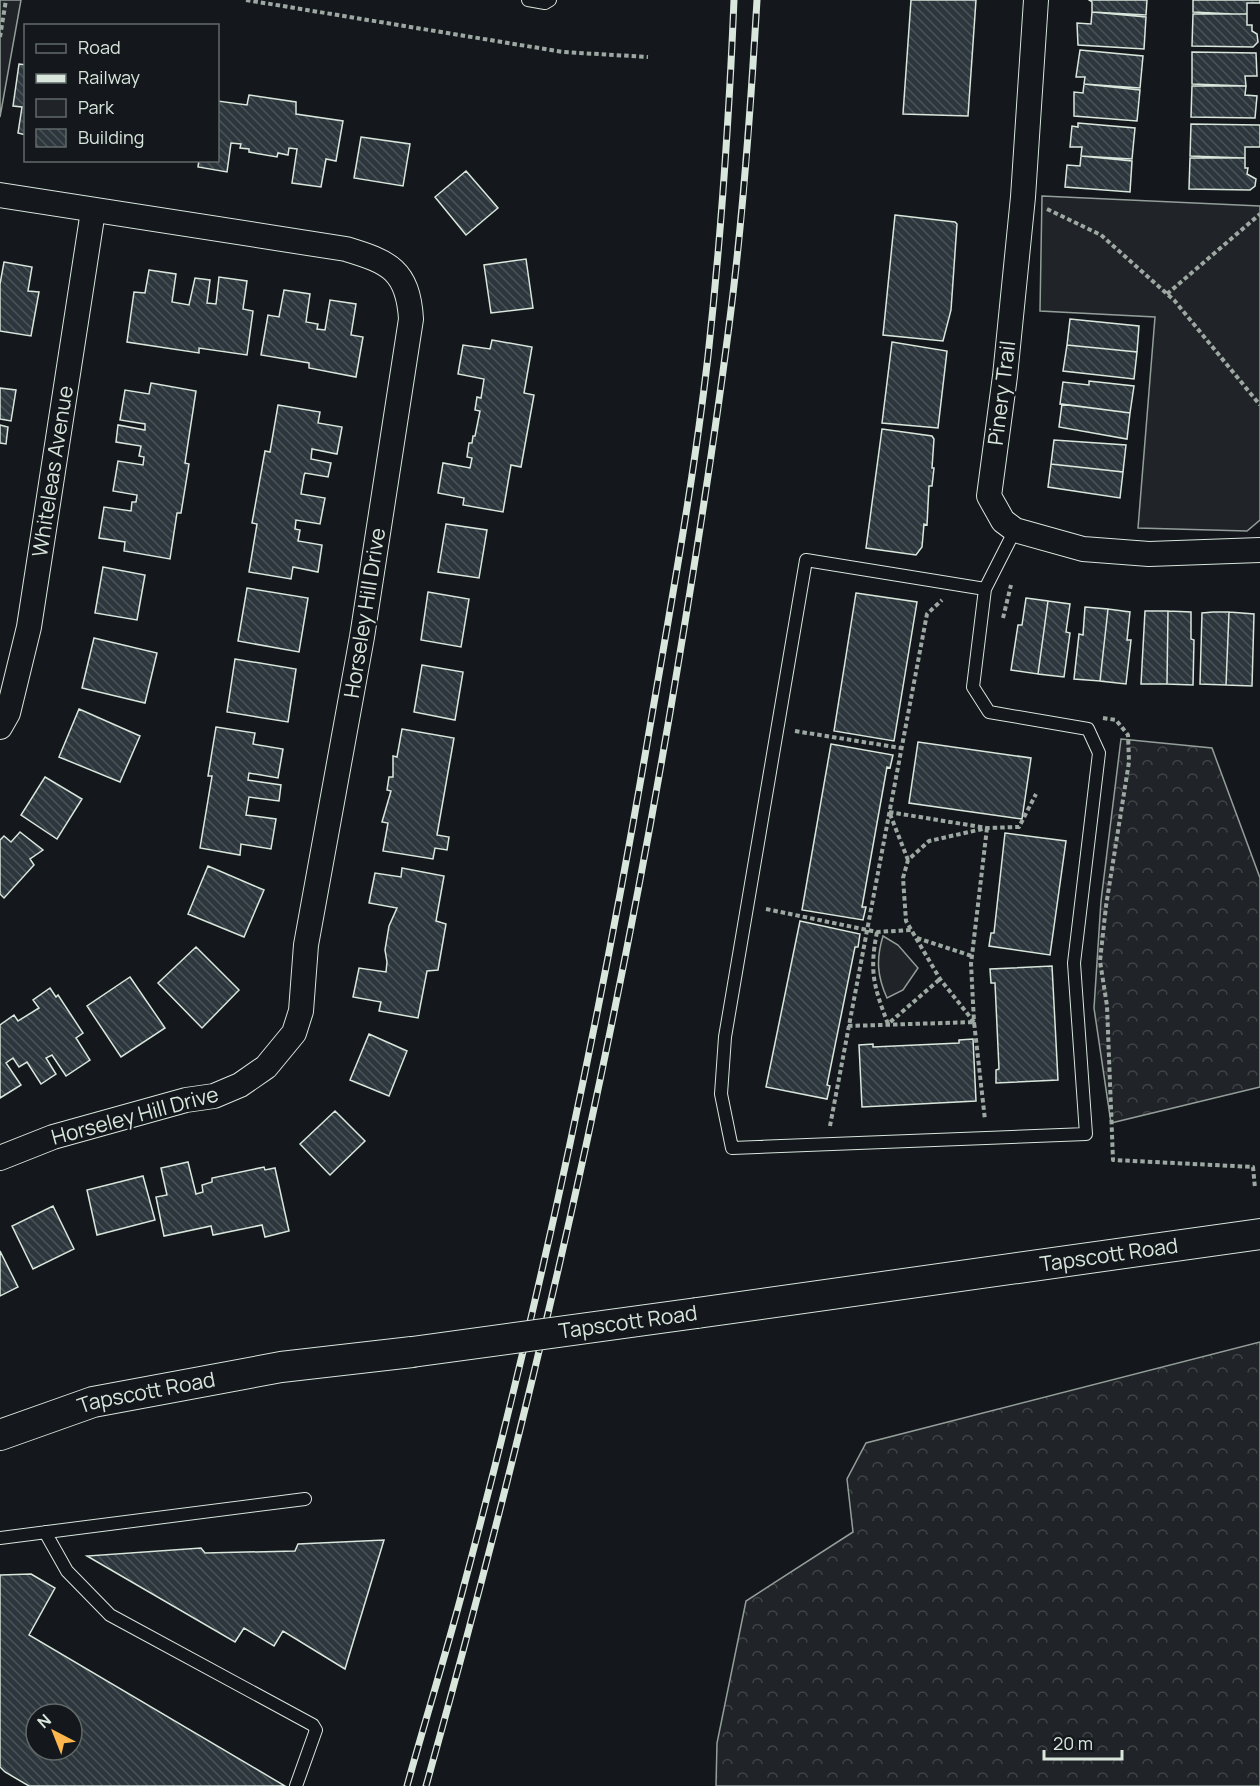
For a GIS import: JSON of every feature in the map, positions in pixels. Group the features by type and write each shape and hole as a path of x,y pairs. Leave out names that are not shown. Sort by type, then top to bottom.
{"street":[{"name":"Pinery Trail","path":"1015,530 1003,520 989,496 1005,376 1023,197 1036,0"},
{"name":"Horseley Hill Drive","path":"0,195 346,249 375,258 390,267 403,281 410,296 411,319 362,637 306,945 301,1011 294,1033 266,1067 240,1084 214,1096 186,1100 53,1137 0,1158"},
{"name":"Whiteleas Avenue","path":"0,727 8,713 29,627 93,211"},
{"path":"1015,530 1094,549 1149,554 1260,550"},
{"name":"Tapscott Road","path":"0,1435 93,1402 281,1367 412,1352 1260,1234"}],"lane":[{"path":"528,0 545,3 550,0"},
{"path":"985,589 806,560 725,1037 721,1094 732,1148 1086,1134 1074,963 1099,753 1088,729 990,712 973,687 985,589 1015,530"},
{"path":"0,1539 305,1499"},
{"path":"45,1532 67,1571 110,1615 313,1725 316,1730 296,1786"}],"path":[{"path":"0,37 6,0"},
{"path":"246,0 563,52 648,57"},
{"path":"1023,197 1101,235 1167,294 1260,405"},
{"path":"1167,294 1260,214"},
{"path":"826,1144 927,614 959,584"},
{"path":"778,729 901,748"},
{"path":"974,1022 940,979 906,921 903,878 908,860 929,841 987,828 1019,827 1036,794"},
{"path":"889,812 987,828"},
{"path":"889,812 908,860"},
{"path":"987,828 972,956 974,1022 987,1138"},
{"path":"748,905 877,933 911,930"},
{"path":"877,933 872,961 875,990 888,1024"},
{"path":"916,938 972,956"},
{"path":"888,1024 940,979"},
{"path":"848,1026 974,1022"}],"green space":[{"path":"0,0 21,0 0,117"},
{"path":"1042,196 1260,206 1260,520 1247,531 1138,528 1155,317 1040,311"},
{"path":"1121,739 1212,748 1260,878 1260,1087 1111,1123 1094,1008 1101,901"},
{"path":"883,936 898,945 918,968 903,990 887,998 881,982 879,967 879,952"},
{"path":"1260,1342 1260,1786 716,1786 717,1743 746,1601 853,1532 847,1479 866,1443"}],"building":[{"path":"911,0 976,0 968,116 903,114"},
{"path":"1089,0 1147,0 1146,15 1092,12 1092,2"},
{"path":"1193,0 1260,0 1260,3 1247,3 1247,14 1233,14 1193,12"},
{"path":"1092,12 1146,17 1144,49 1078,45 1077,23 1091,24"},
{"path":"1193,14 1247,14 1247,25 1252,25 1252,31 1257,34 1258,42 1253,47 1192,46"},
{"path":"1080,50 1143,56 1140,88 1084,84 1085,77 1076,77"},
{"path":"1192,52 1256,53 1257,76 1245,76 1246,86 1192,84"},
{"path":"19,64 24,65 24,134 18,133 22,107 13,106"},
{"path":"1084,84 1140,90 1137,121 1074,116 1074,92 1083,93"},
{"path":"1192,86 1246,86 1245,95 1257,96 1255,118 1191,117"},
{"path":"249,95 296,102 296,114 343,121 336,161 326,159 321,187 292,183 297,149 289,148 288,155 278,153 277,157 249,152 249,149 240,148 241,144 231,143 227,172 198,167 199,162 219,162 219,101 247,105"},
{"path":"1078,123 1135,128 1132,159 1081,156 1082,147 1070,147 1072,126 1078,127"},
{"path":"1191,124 1260,125 1260,147 1245,147 1245,158 1190,156"},
{"path":"361,137 410,144 403,186 354,178"},
{"path":"1081,156 1132,161 1130,192 1065,187 1067,165 1080,166"},
{"path":"1190,158 1245,158 1247,174 1256,179 1255,186 1250,190 1189,189"},
{"path":"466,171 498,208 466,235 435,197"},
{"path":"895,215 957,224 951,310 943,341 883,335"},
{"path":"526,259 533,308 491,313 484,265"},
{"path":"4,262 32,267 28,291 39,292 31,336 0,331 0,284"},
{"path":"149,270 176,274 172,302 189,305 195,278 210,280 207,303 216,304 219,277 247,281 243,309 253,311 247,355 199,348 199,353 127,342 134,292 145,293"},
{"path":"284,290 310,294 306,322 318,324 317,329 325,330 330,300 356,304 351,335 363,337 356,377 309,368 309,363 261,355 268,315 279,317"},
{"path":"1070,319 1139,326 1137,352 1067,345"},
{"path":"492,340 532,347 524,393 534,395 521,467 511,465 503,512 463,505 464,498 438,493 443,463 470,468 472,458 467,457 469,443 472,443 473,436 475,436 480,411 475,410 477,397 481,398 484,379 458,374 463,345 490,349"},
{"path":"892,342 947,351 938,428 882,423"},
{"path":"1067,345 1137,352 1134,379 1063,371"},
{"path":"1089,381 1134,386 1130,413 1060,404 1063,382 1089,385"},
{"path":"151,383 196,391 185,463 189,464 181,513 177,513 170,559 124,551 125,542 99,538 104,507 131,511 132,502 136,502 137,495 113,491 118,461 143,465 144,457 139,456 141,446 116,442 118,425 145,430 145,424 120,420 125,390 149,394"},
{"path":"0,388 16,390 11,421 0,419"},
{"path":"1062,404 1130,413 1127,439 1059,427"},
{"path":"278,405 320,412 318,423 342,427 337,454 312,449 311,459 331,463 328,477 305,473 304,476 301,494 325,498 320,524 296,520 295,529 300,530 298,541 322,545 318,572 293,567 291,579 249,572 257,524 252,523 265,451 270,452"},
{"path":"0,425 8,427 6,444 0,443"},
{"path":"882,429 932,436 934,439 932,468 934,468 932,486 929,486 927,525 924,524 922,547 916,555 866,548"},
{"path":"1054,440 1126,445 1123,472 1051,464"},
{"path":"1051,464 1123,472 1120,498 1048,487"},
{"path":"446,524 487,530 479,578 438,572"},
{"path":"103,567 145,575 137,620 95,613"},
{"path":"247,588 308,598 299,652 238,641"},
{"path":"428,592 469,599 461,647 421,640"},
{"path":"856,593 917,602 894,741 834,731"},
{"path":"1026,598 1048,601 1038,674 1011,670 1018,625 1022,625"},
{"path":"1048,601 1070,604 1066,632 1070,633 1064,677 1038,674"},
{"path":"1085,607 1108,609 1100,681 1074,679 1079,634 1083,635"},
{"path":"1108,609 1130,612 1127,640 1131,640 1126,684 1100,681"},
{"path":"1145,611 1168,611 1167,684 1141,684"},
{"path":"1168,611 1191,612 1191,639 1194,640 1193,685 1167,684"},
{"path":"1229,612 1226,685 1200,684 1202,613"},
{"path":"1229,612 1254,614 1252,686 1226,685"},
{"path":"94,638 157,653 145,703 82,688"},
{"path":"235,659 296,669 288,722 227,712"},
{"path":"422,665 463,672 455,720 414,712"},
{"path":"79,709 140,736 120,782 59,757"},
{"path":"216,727 255,733 253,744 283,749 278,778 249,773 248,780 281,785 279,801 249,797 246,815 276,819 271,849 241,844 240,855 200,848 212,776 208,776"},
{"path":"402,729 454,738 437,835 449,837 447,850 435,848 433,859 383,851 388,823 382,822 391,791 387,790 389,777 393,777 393,756 397,757"},
{"path":"918,742 1031,758 1022,819 909,803"},
{"path":"831,744 893,755 890,768 887,767 862,907 866,907 863,920 802,910"},
{"path":"45,777 82,799 57,839 21,815"},
{"path":"20,832 43,850 30,859 34,865 4,898 0,894 0,840 4,836 11,842"},
{"path":"1005,833 1066,841 1050,955 989,946 991,933 994,933"},
{"path":"208,866 264,890 244,937 188,914"},
{"path":"402,868 444,876 436,921 446,924 438,970 427,971 418,1018 379,1011 381,1002 353,997 359,968 386,972 385,950 389,926 397,908 369,903 375,873 401,877"},
{"path":"800,921 860,934 858,947 855,947 827,1085 830,1086 827,1099 766,1087"},
{"path":"196,947 239,990 202,1028 158,983"},
{"path":"1052,966 1058,1080 996,1083 996,1070 999,1069 995,983 991,983 990,969"},
{"path":"130,977 165,1028 121,1057 87,1006"},
{"path":"50,988 56,997 58,995 83,1033 76,1038 90,1060 66,1076 52,1055 46,1058 56,1074 41,1084 27,1062 19,1067 13,1058 6,1063 21,1085 0,1098 0,1025 14,1015 18,1021 39,1008 33,1000"},
{"path":"369,1034 407,1051 389,1096 350,1080"},
{"path":"973,1039 976,1101 862,1107 859,1045 873,1044 873,1047 959,1043 959,1040"},
{"path":"335,1111 365,1141 330,1175 300,1144"},
{"path":"188,1162 196,1194 203,1192 202,1185 212,1182 212,1178 264,1167 265,1170 275,1168 289,1231 265,1237 262,1225 213,1235 211,1226 164,1236 156,1197 167,1195 161,1168"},
{"path":"143,1176 155,1220 97,1235 87,1190"},
{"path":"53,1206 74,1249 33,1269 12,1226"},
{"path":"0,1251 18,1287 0,1296"},
{"path":"384,1540 345,1669 283,1631 274,1646 244,1628 235,1642 87,1556 201,1548 205,1553 295,1551 298,1544"},
{"path":"31,1574 55,1588 29,1635 285,1786 29,1786 0,1767 0,1575"}],"railway":[{"path":"407,1786 462,1593 516,1382 587,1064 628,851 680,550 702,405 721,222 734,0"},
{"path":"426,1786 500,1510 567,1232 653,812 713,446 736,271 750,116 757,0"}]}
